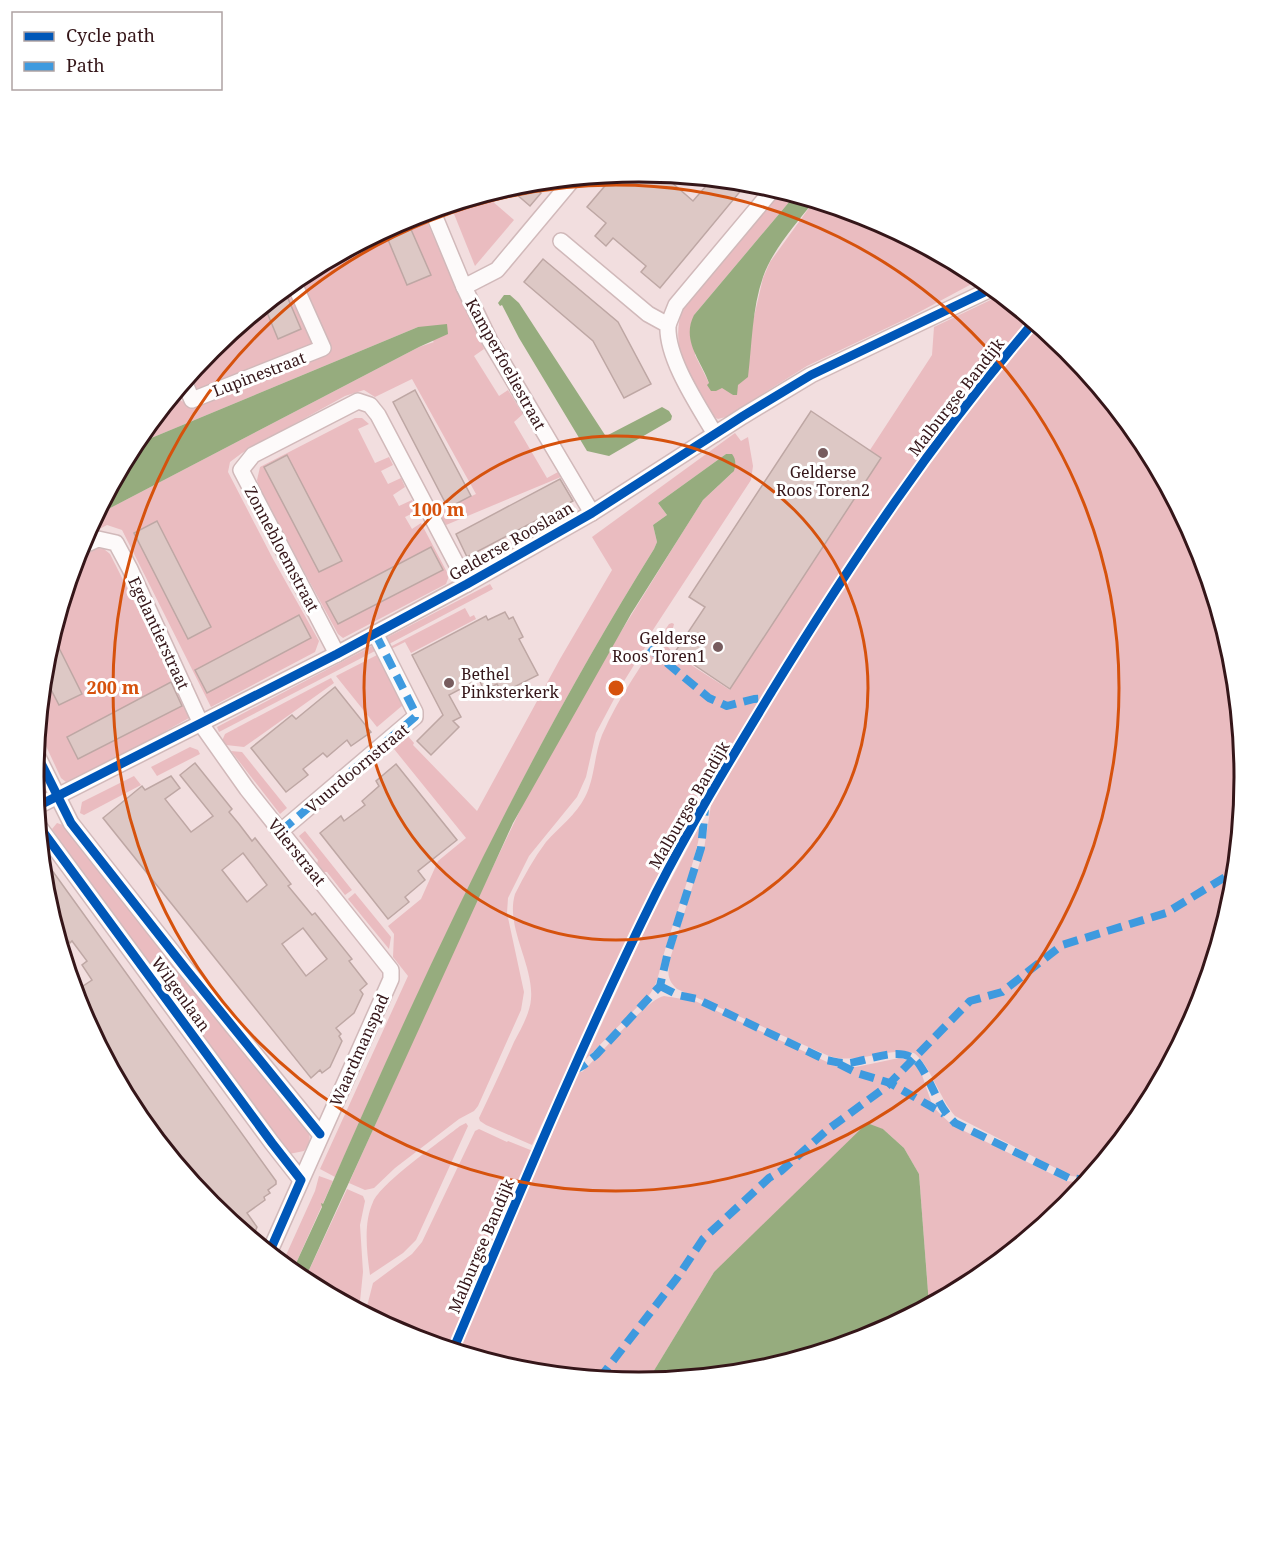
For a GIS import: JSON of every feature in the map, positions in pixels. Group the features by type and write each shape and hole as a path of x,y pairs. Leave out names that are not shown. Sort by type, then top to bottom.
{"street":[{"path":"464,287 497,270 567,186"},
{"path":"715,434 674,359 668,337 668,325 676,304 767,196"},
{"name":"Kamperfoeliestraat","path":"435,218 464,287 490,341 592,513"},
{"path":"561,241 648,314 668,325"},
{"name":"Lupinestraat","path":"187,389 192,400 323,348 297,290"},
{"name":"Gelderse Rooslaan","path":"45,802 337,654 467,584 592,513 811,375 984,292"},
{"name":"Zonnebloemstraat","path":"337,654 241,470 253,454 358,401 369,405 378,415 467,584"},
{"name":"Egelantierstraat","path":"92,542 98,539 116,543 201,724"},
{"name":"Vuurdoornstraat","path":"281,831 415,717 415,712 375,633"},
{"name":"Vlierstraat","path":"201,724 247,789 392,970 391,979"},
{"name":"Wilgenlaan","path":"44,769 72,823 185,968 320,1134"},
{"name":"Wilgenlaan","path":"47,838 301,1180"},
{"name":"Waardmanspad","path":"272,1246 391,979"}],"shaded area":[{"path":"774,198 790,201 694,315 695,355 709,383 726,389 733,395 738,385 763,278 770,262 809,207 866,227 902,243 972,284 910,317 807,366 726,417 718,419 710,415 684,363 678,337 683,307"},
{"path":"491,200 514,220 475,266 453,212"},
{"path":"790,201 809,207 779,247 763,277 754,314 748,377 738,385 737,395 722,388 711,391 707,385 709,383 691,342 691,324 694,315"},
{"path":"427,221 484,349 474,356 499,396 508,390 523,414 514,422 547,478 558,472 561,477 446,525 438,512 476,494 412,379 375,397 364,390 345,396 242,453 230,462 228,472 319,641 315,652 211,707 122,530 107,525 98,530 107,510 419,347 434,342 418,327 149,439 180,398 181,401 191,403 328,346 302,286 375,243"},
{"path":"289,295 315,347 198,396 193,383 246,330"},
{"path":"504,295 510,295 519,303 605,435 662,407 669,411 672,416 671,420 609,456 587,451 519,338 502,305 498,303"},
{"path":"993,299 1025,325 924,452 849,561 770,684 674,850 629,939 532,1145 486,1125 479,1118 525,1021 531,999 531,986 514,920 515,894 542,848 585,797 591,782 602,735 616,706 669,624 672,623 674,624 668,647 674,654 730,690 835,494 866,448 870,450 932,355 934,327"},
{"path":"447,324 448,334 107,510 123,479 149,439 418,327"},
{"path":"1032,331 1059,356 1111,415 1154,480 1188,549 1202,586 1222,661 1232,738 1234,777 1228,855 1222,893 1202,968 1188,1005 1154,1075 1111,1139 1079,1177 1071,1176 955,1116 925,1065 914,1053 893,1052 850,1058 829,1056 677,989 669,975 670,959 704,849 711,805 744,746 818,626 892,514 946,439"},
{"path":"355,418 362,418 369,424 358,429 375,463 389,457 393,465 381,471 388,484 401,478 405,487 393,495 399,506 412,500 417,511 405,517 412,529 421,523 449,576 446,584 343,638 338,634 260,491 257,480 260,467"},
{"path":"735,433 741,441 748,437 753,466 751,480 649,636 649,641 596,733 586,777 577,797 529,856 508,898 507,913 524,992 521,1010 478,1106 395,1168 374,1188 365,1190 349,1183 462,931 526,798 604,659 703,500 732,473 726,454 658,503 667,515 653,525 657,542 654,549 565,701 483,857 407,1016 335,1177 320,1169 408,976 393,957 394,934 388,926 421,899 438,861 466,838 394,749 408,736 414,743 413,745 477,811 560,659 612,570 592,537"},
{"path":"726,454 732,454 735,464 734,471 703,500 631,614 513,823 308,1272 296,1263 322,1207 321,1203 323,1204 476,870 561,707 654,549 657,542 653,525 667,515 658,503"},
{"path":"98,548 110,554 189,711 189,718 107,764 66,782 61,778 45,744 45,738 55,661 75,586 87,554"},
{"path":"490,584 493,589 389,644 386,638"},
{"path":"465,608 470,617 474,615 476,619 411,653 405,642 391,649 390,647"},
{"path":"372,646 375,651 219,732 217,727"},
{"path":"377,655 403,705 377,727 336,676"},
{"path":"331,678 334,683 244,747 226,745 222,741 225,734"},
{"path":"190,747 198,750 200,754 157,776 151,767"},
{"path":"231,751 242,752 287,808 280,814"},
{"path":"134,776 141,785 84,815 80,813 82,802"},
{"path":"57,823 63,825 307,1128 310,1140 304,1151 289,1154 84,878 52,829"},
{"path":"700,825 694,859 653,989 585,1060 649,921"},
{"path":"305,831 352,890 345,895 327,872 320,872 316,867 318,860 299,836"},
{"path":"355,893 391,937 389,949 348,899"},
{"path":"664,996 695,1001 838,1067 856,1067 899,1058 912,1061 922,1075 933,1107 952,1125 1066,1181 1074,1182 1031,1224 1001,1249 969,1272 928,1296 919,1174 904,1148 883,1129 714,1272 653,1372 600,1371 561,1367 522,1361 461,1344 579,1071 582,1072 646,1007"},
{"path":"466,1123 468,1126 416,1240 403,1253 370,1275 367,1229 370,1210 378,1194 426,1152"},
{"path":"867,1123 883,1129 904,1148 919,1174 928,1296 866,1327 792,1352 716,1367 653,1372 714,1272"},
{"path":"479,1129 533,1151 450,1341 411,1327 367,1306 373,1283 412,1254 422,1242 475,1131"},
{"path":"319,1176 333,1181 296,1263 286,1256 315,1191"},
{"path":"347,1189 363,1196 365,1201 360,1225 363,1272 360,1303 308,1272"}],"building":[{"path":"608,183 672,183 693,201 706,186 741,191 660,288 641,272 646,266 613,238 606,246 595,236 606,223 587,207"},
{"path":"538,191 541,193 530,206 516,194"},
{"path":"410,227 431,275 407,285 387,238"},
{"path":"543,259 618,322 651,384 624,398 593,341 524,282"},
{"path":"287,297 301,329 278,339 267,312"},
{"path":"415,390 471,496 448,508 393,402"},
{"path":"811,411 881,458 730,689 675,652 705,607 689,597"},
{"path":"287,455 342,561 319,572 264,467"},
{"path":"560,479 573,501 467,557 456,534"},
{"path":"157,521 211,627 188,639 134,533"},
{"path":"431,547 443,570 338,624 326,602"},
{"name":"Bethel Pinksterkerk","path":"505,612 509,619 513,617 523,637 519,639 538,675 502,693 497,684 484,691 479,679 449,695 461,717 453,721 459,727 431,755 417,741 443,715 412,655 486,616 488,620"},
{"path":"299,615 311,638 207,693 195,670"},
{"path":"58,647 82,694 59,705 51,689"},
{"path":"171,682 182,706 78,759 67,737"},
{"path":"335,687 371,732 351,746 347,740 327,757 323,753 303,769 308,775 286,792 251,748 292,715 296,719"},
{"path":"195,763 232,809 229,812 252,841 255,838 291,884 288,886 312,915 315,913 352,959 349,961 367,984 360,990 363,994 354,1013 336,1028 341,1034 339,1036 342,1041 330,1067 322,1073 320,1070 311,1078 103,818 142,786 145,790 171,776 180,788 165,799 191,832 213,816 180,775","holes":["243,853 267,885 247,902 222,870","303,928 327,959 306,976 282,944"]},
{"path":"396,764 457,840 418,871 425,880 405,897 409,902 388,919 320,833 341,816 344,821 365,805 362,801 379,786 376,781"},
{"path":"51,869 276,1181 276,1184 268,1190 270,1193 264,1197 265,1200 247,1213 257,1227 255,1232 218,1198 191,1169 144,1108 123,1074 89,1005 82,987 92,980 82,965 87,961 72,941 70,943 64,931"}],"marked path":[{"path":"281,831 415,717 415,712 375,633"},
{"path":"649,648 709,698 727,706 768,698"},
{"path":"573,1071 596,1055 660,986 667,956 701,848 705,809"},
{"path":"605,1371 677,1278 703,1239 769,1178 781,1171 827,1130 886,1087 970,1001 1002,992 1062,945 1166,913 1224,877"},
{"path":"660,986 678,995 697,999 826,1060 849,1063 896,1054 913,1058 924,1072 939,1102 955,1123 1069,1178 1077,1179"},
{"path":"839,1064 857,1073 890,1083 944,1114"}],"cycle path":[{"path":"45,803 337,654 467,584 592,513 811,375 984,292"},
{"name":"Malburgse Bandijk","path":"456,1343 602,1006 669,867 727,766 832,595 928,455 1029,328"},
{"path":"44,769 71,823 320,1134"},
{"path":"47,838 301,1180 272,1246"}],"place":[{"name":"Gelderse Roos Toren2","path":"823,453"},
{"name":"Gelderse Roos Toren1","path":"718,647"},
{"name":"Bethel Pinksterkerk","path":"449,683"}]}
